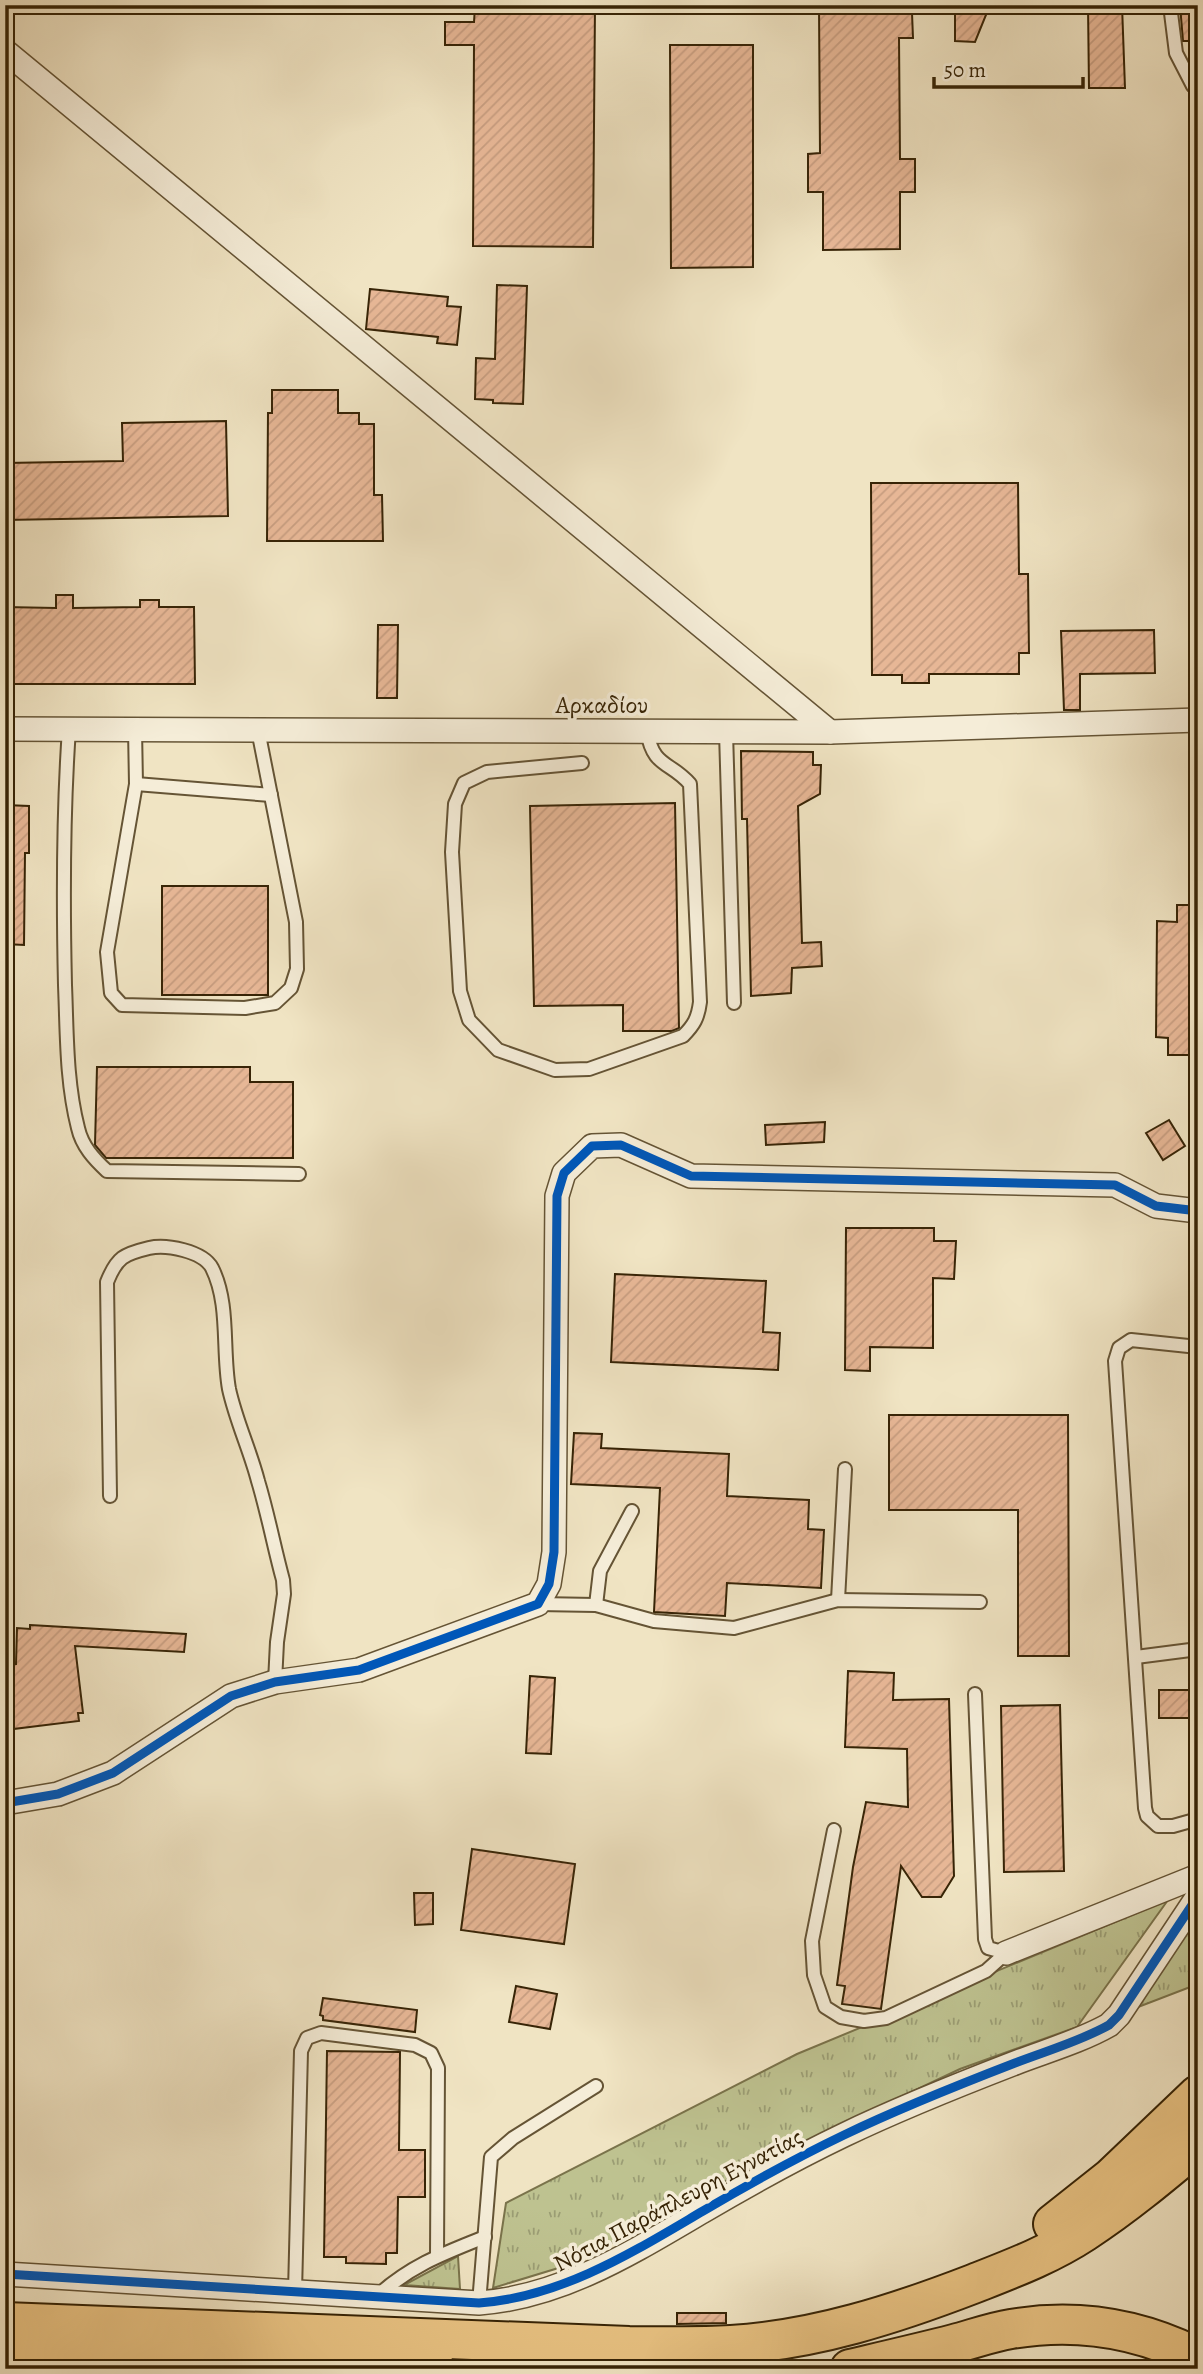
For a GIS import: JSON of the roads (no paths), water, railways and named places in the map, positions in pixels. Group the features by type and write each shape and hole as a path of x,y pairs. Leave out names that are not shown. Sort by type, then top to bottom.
{"highway":[{"path":"953,2292 1070,2213 1198,2095"},
{"path":"5,2322 629,2346 732,2345 815,2333 878,2319 930,2302 1038,2259 1140,2193 1198,2144"},
{"path":"849,2369 1011,2329 1064,2324 1103,2326 1139,2334 1177,2347 1198,2358"},
{"path":"5,2359 436,2369"}],"street":[{"path":"5,51 830,732"},
{"name":"Αρκαδίου","path":"5,729 830,732 1198,720"},
{"path":"5,1803 58,1794 113,1773 231,1696 275,1682 359,1670 538,1604 549,1584 554,1552 557,1196 565,1173 592,1146 621,1145 691,1177 1115,1185 1156,1206 1198,1211"},
{"path":"1006,1953 1198,1876"},
{"name":"Νότια Παράπλευρη Εγνατίας","path":"5,2274 480,2303 506,2301 565,2284 646,2245 767,2174 844,2135 936,2094 1109,2025 1119,2015 1198,1896"}],"lane":[{"path":"1170,5 1176,53 1193,86 1198,89"},
{"path":"69,729 64,799 64,937 68,1057 78,1130 89,1154 107,1171 299,1174"},
{"path":"135,729 136,784 107,952 111,993 122,1005 245,1008 275,1003 291,988 297,970 296,922 258,730"},
{"path":"582,763 487,772 464,783 455,804 452,852 460,991 469,1020 498,1050 555,1070 589,1069 683,1037 698,1016 690,784 682,775 660,762 649,748 647,732"},
{"path":"726,732 734,1003"},
{"path":"136,784 271,795"},
{"path":"110,1496 107,1282 114,1264 128,1253 157,1246 188,1250 211,1265 220,1291 226,1373 233,1410 258,1478 283,1580 275,1682"},
{"path":"1198,1347 1130,1340 1124,1343 1116,1354 1147,1816 1158,1826 1165,1828 1198,1819"},
{"path":"838,1600 845,1469"},
{"path":"596,1605 600,1571 632,1511"},
{"path":"538,1604 596,1605 654,1621 734,1628 838,1600 981,1602"},
{"path":"1136,1657 1198,1649 1198,1657"},
{"path":"975,1694 985,1939 988,1948 1006,1953"},
{"path":"834,1830 812,1941 814,1975 825,2007 841,2017 864,2021 886,2018 986,1970 1006,1953"},
{"path":"295,2292 301,2051 307,2038 321,2033 415,2045 430,2053 438,2068 438,2255"},
{"path":"480,2303 491,2157 513,2138 596,2086"},
{"path":"375,2297 399,2276 438,2255 485,2237"}]}
